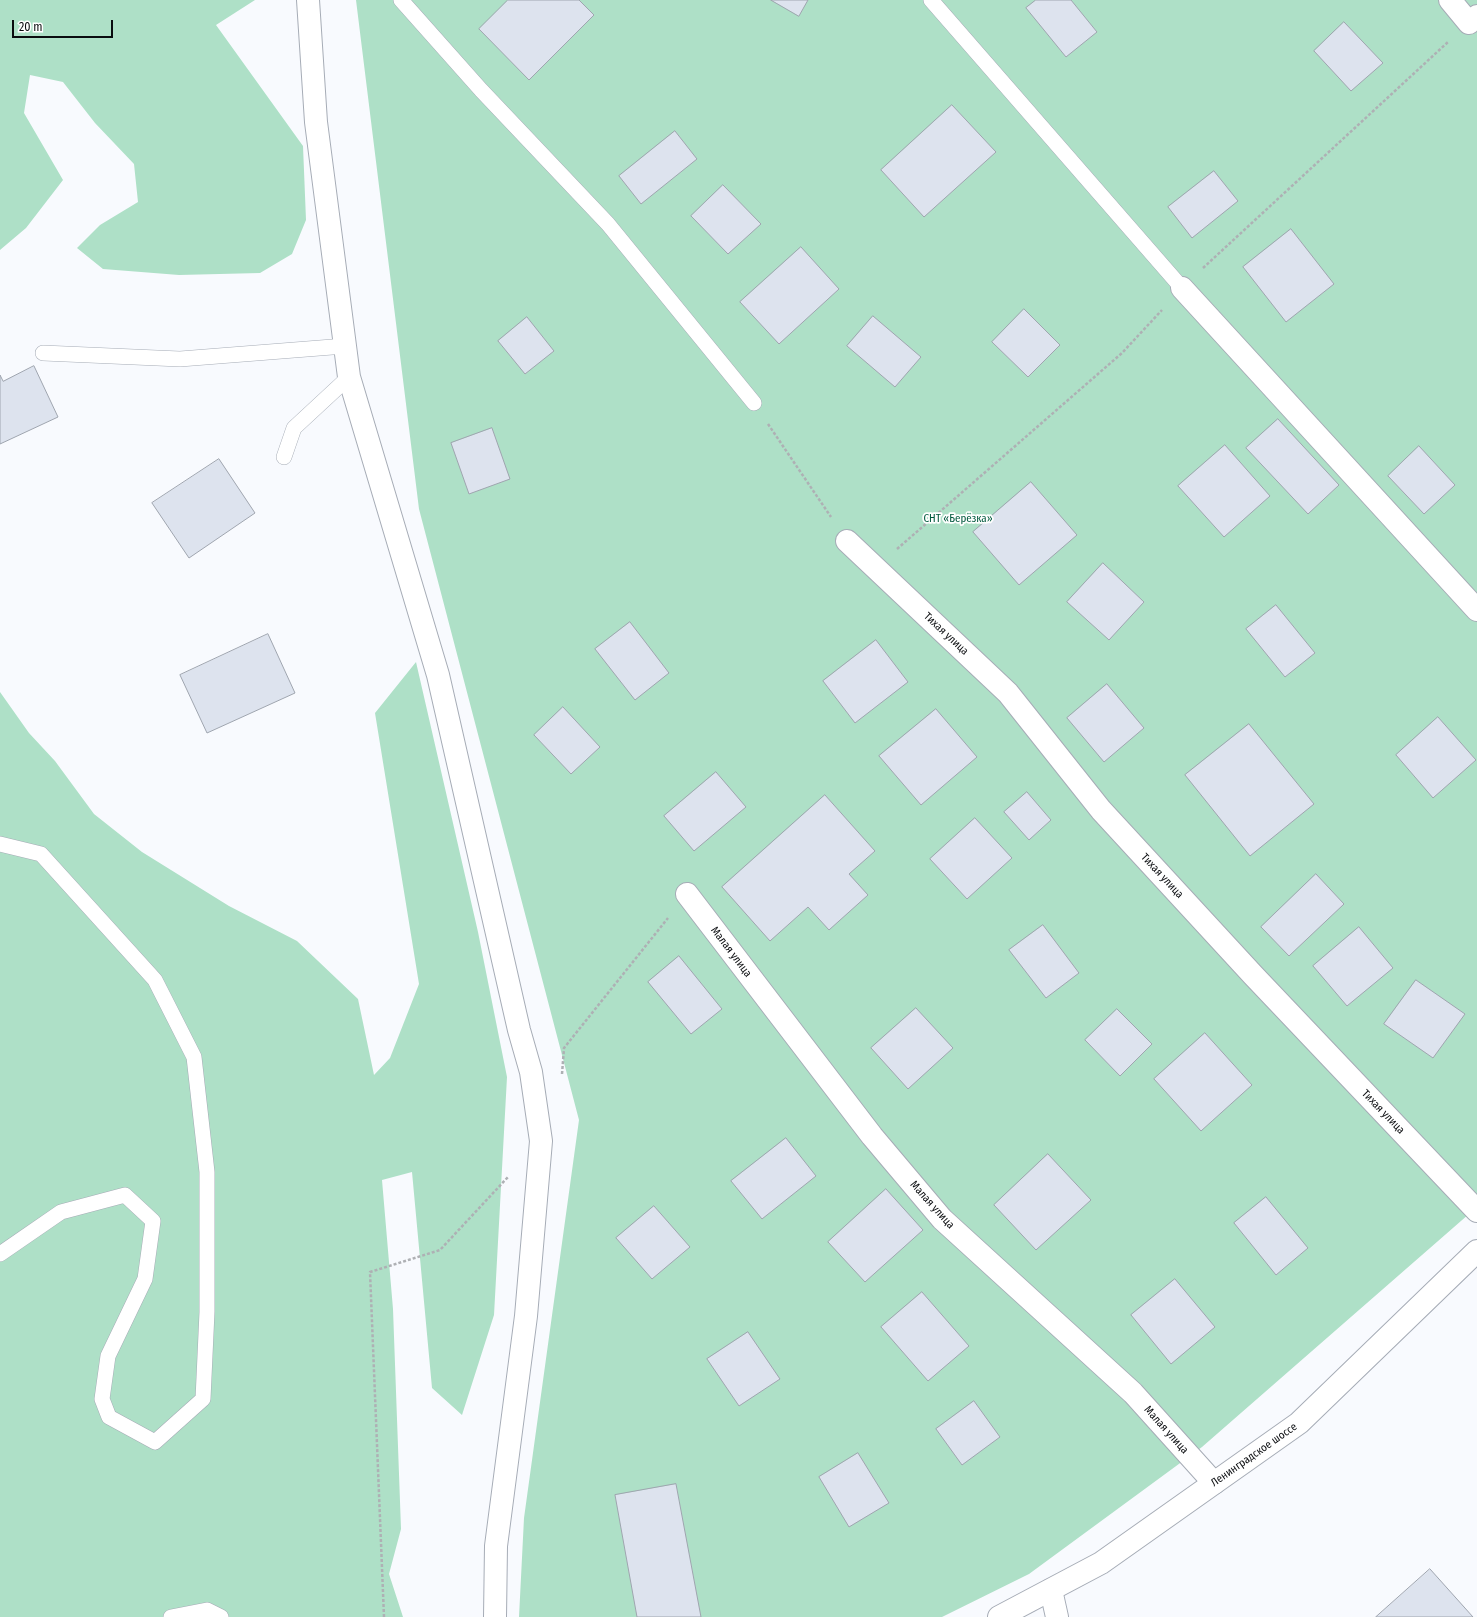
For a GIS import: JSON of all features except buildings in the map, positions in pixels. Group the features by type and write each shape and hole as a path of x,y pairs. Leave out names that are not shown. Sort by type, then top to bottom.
{"street":[{"path":"308,0 316,122 349,378 438,675 519,1030 531,1072 541,1141 526,1316 496,1546 495,1617"},
{"path":"1450,0 1474,24"},
{"path":"1182,288 1477,610"},
{"name":"Тихая улица","path":"847,541 1008,693 1101,810 1253,975 1477,1211"},
{"name":"Малая улица","path":"687,894 868,1130 942,1219 1133,1393 1214,1483"},
{"name":"Ленинградское шоссе","path":"999,1617 1102,1563 1299,1423 1477,1251"},
{"path":"1051,1590 1057,1617"}],"lane":[{"path":"401,0 481,90 608,224 754,403"},
{"path":"931,0 1182,288"},
{"path":"43,353 180,359 345,346"},
{"path":"284,457 294,428 349,378"},
{"path":"0,844 41,854 155,980 194,1057 207,1172 207,1312 203,1399 155,1442 109,1417 102,1399 108,1356 145,1279 154,1221 125,1195 61,1212 0,1254"},
{"path":"171,1617 207,1610 221,1617"}],"path":[{"path":"876,568 1122,353 1182,288 1474,24"},
{"path":"754,403 847,541"},
{"path":"562,1078 564,1048 687,894"},
{"path":"384,1617 370,1272 440,1250 509,1175"}],"green space":[{"path":"0,0 255,0 216,25 303,146 306,220 292,254 260,273 179,275 103,269 77,248 100,225 138,202 134,164 95,123 63,82 30,75 24,113 63,180 26,228 0,250"},
{"name":"СНТ «Берёзка»","path":"356,0 1477,0 1477,1207 1202,1447 1029,1574 942,1617 519,1617 524,1518 579,1120 419,509"},
{"path":"416,662 478,932 507,1077 494,1315 462,1415 432,1388 412,1172 382,1180 393,1309 401,1529 389,1574 403,1617 0,1617 0,692 29,733 55,761 94,814 142,852 229,906 297,941 358,999 374,1075 390,1058 419,984 375,713"}]}
